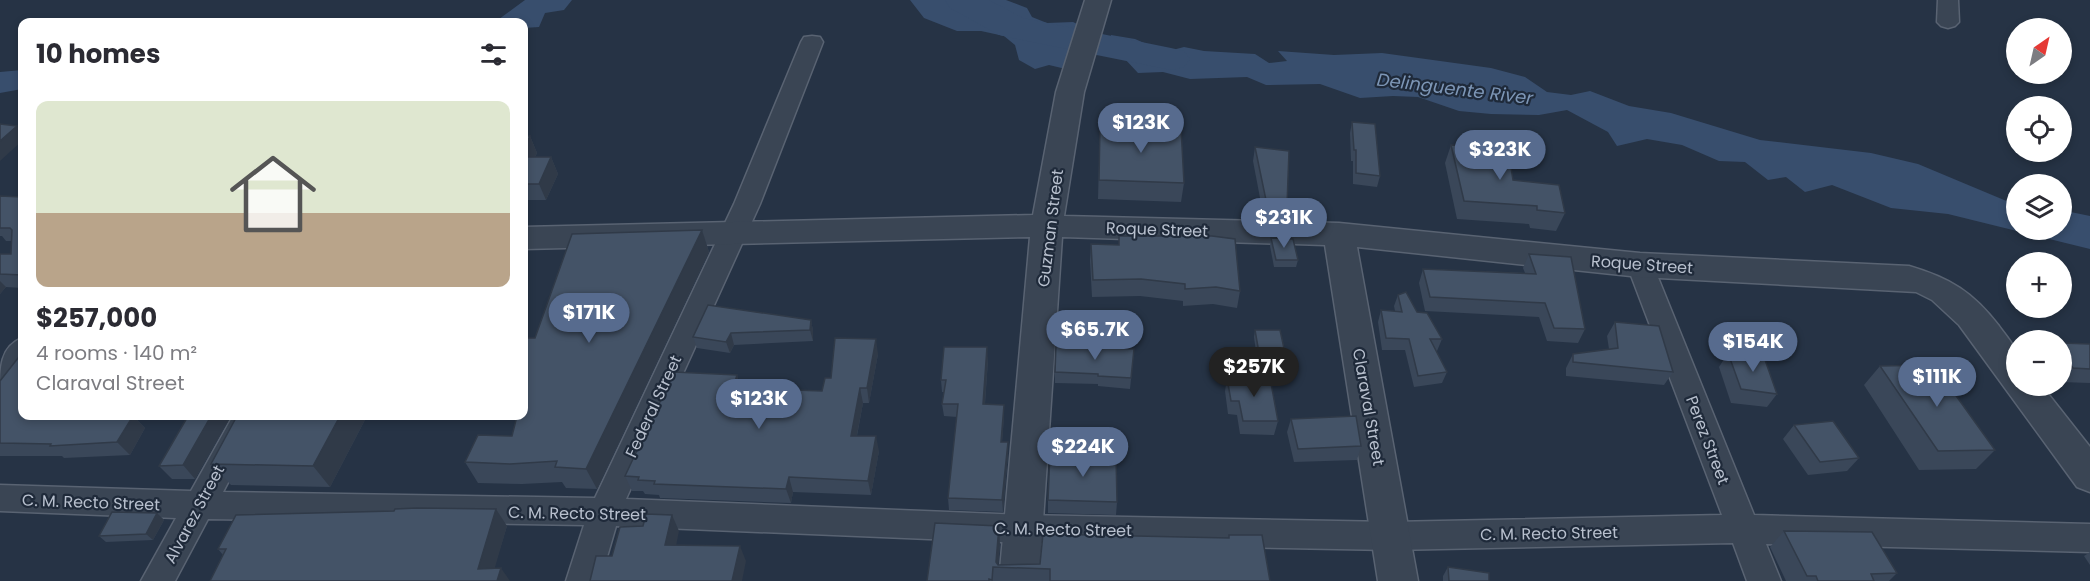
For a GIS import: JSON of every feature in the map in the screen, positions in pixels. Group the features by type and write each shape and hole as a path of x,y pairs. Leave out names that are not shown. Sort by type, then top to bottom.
{"street":[{"name":"Guzman Street","path":"1018,581 1047,226 1070,92 1098,0"},
{"path":"1948,0 1948,22"},
{"name":"Federal Street","path":"583,581 604,513 733,234 812,42"},
{"name":"Roque Street","path":"528,238 1047,226 1339,234 1640,265 1909,278 1925,281 1938,287 1962,305 2006,364"},
{"name":"Claraval Street","path":"1339,234 1398,581"},
{"name":"Perez Street","path":"1640,265 1764,581"},
{"path":"0,379 18,356"},
{"path":"2030,396 2090,476"},
{"name":"Alvarez Street","path":"158,581 246,420"},
{"name":"C. M. Recto Street","path":"0,498 199,506 604,513 1022,529 1391,536 1743,530 2090,538"}],"water":[{"path":"525,0 572,0 564,10 545,13 539,27 528,28 528,18 500,18"},
{"path":"910,0 1006,0 1027,8 1032,17 1047,23 1073,22 1094,32 1070,70 1049,65 1035,69 1019,60 1015,45 1004,36 981,31 957,31 924,18"},
{"path":"1111,35 1135,39 1165,52 1184,47 1204,51 1255,54 1269,63 1287,61 1278,51 1334,55 1382,53 1491,68 1525,77 1547,92 1571,95 1590,91 1629,106 1671,113 1760,140 1871,153 1918,164 2006,201 2006,228 1948,214 1891,208 1832,185 1805,192 1786,177 1768,180 1745,162 1719,161 1682,145 1647,139 1617,146 1608,132 1567,110 1539,115 1491,114 1459,111 1418,97 1360,98 1320,84 1266,85 1247,77 1190,79 1163,72 1138,73 1124,58 1106,53"},
{"path":"18,70 18,90 0,93 0,72"},
{"path":"2072,212 2090,216 2090,249 2053,240 2072,240"}],"building":[{"path":"1352,122 1375,124 1380,176 1356,173"},
{"path":"0,124 17,126 0,141"},
{"path":"1100,125 1181,128 1184,183 1099,180"},
{"path":"1451,145 1508,149 1513,180 1559,185 1565,213 1537,210 1537,206 1464,201"},
{"path":"1255,147 1289,151 1287,205 1267,205"},
{"path":"528,157 551,157 539,184 528,184"},
{"path":"0,196 18,197 18,275 0,274 0,254 11,254 12,230 0,228"},
{"path":"702,230 586,469 555,467 557,461 510,464 465,462 478,435 512,436 516,420 528,420 528,338 535,338 572,234"},
{"path":"1119,236 1212,236 1235,239 1240,291 1216,287 1185,289 1185,284 1141,279 1093,280 1091,244 1119,245"},
{"path":"1271,238 1293,239 1298,260 1276,260"},
{"path":"1529,254 1571,257 1585,329 1554,328 1545,303 1430,297 1423,269 1536,274"},
{"path":"1406,292 1417,312 1427,313 1442,339 1430,339 1447,372 1418,376 1409,339 1386,338 1381,310 1402,312 1398,295"},
{"path":"708,305 811,320 810,330 731,333 726,342 693,337"},
{"path":"1615,322 1659,326 1673,372 1573,362 1573,354 1618,348"},
{"path":"1255,330 1280,330 1285,353 1259,353"},
{"path":"835,338 876,339 867,388 860,388 851,436 876,436 868,481 789,477 786,489 654,484 655,481 638,480 639,477 625,476 674,372 737,375 731,394 792,397 794,390 822,391 825,378 831,378"},
{"path":"2072,343 2090,344 2090,369 2073,368"},
{"path":"1056,345 1134,349 1131,378 1055,372"},
{"path":"944,347 987,347 983,404 1004,405 1001,442 1008,442 1002,500 948,498 958,404 942,404 946,380 941,380"},
{"path":"1728,353 1764,357 1777,394 1741,389"},
{"path":"18,358 18,420 131,420 117,442 50,446 51,444 0,443 0,381"},
{"path":"1934,365 1995,450 1938,451 1880,366"},
{"path":"1227,378 1270,378 1278,421 1243,421 1239,401 1231,401"},
{"path":"1356,416 1361,446 1298,449 1291,419"},
{"path":"186,420 209,420 183,465 159,466"},
{"path":"235,420 338,420 313,466 211,464"},
{"path":"1833,421 1859,458 1820,462 1794,425"},
{"path":"1050,453 1116,455 1117,502 1048,500"},
{"path":"395,509 496,509 478,569 501,568 497,581 210,581 226,549 218,549 236,515 394,511"},
{"path":"112,512 157,513 146,534 99,536"},
{"path":"646,514 672,515 665,545 740,546 732,581 590,581 596,556 612,556 620,527 643,526"},
{"path":"935,523 999,526 996,562 998,565 1040,564 1043,534 1229,538 1229,535 1262,535 1270,581 1050,581 1050,569 993,567 992,580 989,579 989,581 927,581"},
{"path":"1784,531 1872,532 1897,573 1871,574 1874,581 1818,581 1816,576 1807,576"},
{"path":"1448,567 1489,573 1489,581 1449,581"}],"waterway":[{"name":"Delinguente River","path":"963,0 1012,27 1171,59"}]}
